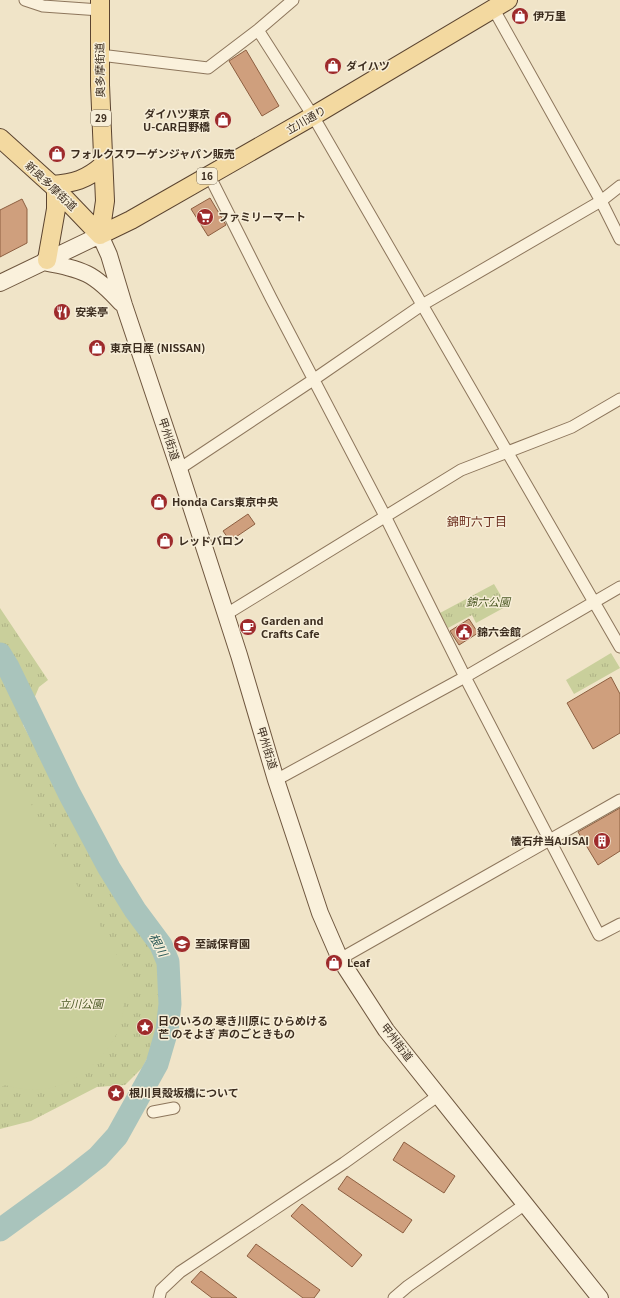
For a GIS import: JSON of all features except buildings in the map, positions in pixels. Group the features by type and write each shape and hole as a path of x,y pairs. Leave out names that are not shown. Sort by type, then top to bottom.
{"main road":[{"name":"立川通り","path":"100,235 131,220 313,116 501,4"},
{"name":"奥多摩街道","path":"100,5 100,55 105,202 100,235"},
{"name":"新奥多摩街道","path":"0,138 54,187 100,235"},
{"path":"45,261 56,209 54,187 72,184 91,175 103,165"},
{"path":"0,283 100,235"},
{"name":"甲州街道","path":"100,235 109,255 124,305 179,468 239,655 276,780 320,913 340,959 386,1030 439,1095 524,1205 600,1298"},
{"path":"45,261 80,270 93,276 124,305"}],"street":[{"path":"25,0 43,6 100,5"},
{"path":"100,55 208,68 258,30 293,0"},
{"path":"501,4 620,239"},
{"path":"258,30 313,116 620,647"},
{"path":"209,175 313,380 385,516 465,677 599,934 620,924"},
{"path":"179,468 313,380 422,305 601,201 620,186"},
{"path":"225,615 461,470 572,428 620,399"},
{"path":"276,780 465,677 620,587"},
{"path":"340,959 620,800"},
{"path":"159,1298 160,1290 180,1272 344,1163 439,1095"},
{"path":"153,1112 174,1108"},
{"path":"394,1298 408,1286 524,1205"}],"green space":[{"name":"錦六公園","path":"494,584 507,606 476,623 472,615 448,628 440,613"},
{"name":"立川公園","path":"0,608 48,680 39,687 23,725 98,862 152,945 163,977 162,1010 158,1038 142,1068 125,1085 97,1087 31,1121 0,1129"},
{"path":"611,653 620,668 574,694 566,680"},
{"path":"0,765 18,781 137,991 124,999 123,1013 119,1028 108,1048 93,1065 65,1083 50,1088 35,1090 5,1085 0,1088"}],"waterway":[{"name":"根川","path":"0,654 8,667 69,793 109,868 135,910 161,945 168,962 170,1004 167,1030 157,1064 117,1136 98,1157 0,1230"}],"place":[{"name":"伊万里","path":"520,16"},
{"name":"ダイハツ","path":"333,66"},
{"name":"ダイハツ東京 U-CAR日野橋","path":"223,120"},
{"name":"フォルクスワーゲンジャパン販売","path":"57,154"},
{"name":"ファミリーマート","path":"205,217"},
{"name":"安楽亭","path":"62,312"},
{"name":"東京日産 (NISSAN)","path":"97,348"},
{"name":"Honda Cars東京中央","path":"159,502"},
{"name":"レッドバロン","path":"165,541"},
{"name":"Garden and Crafts Cafe","path":"248,627"},
{"name":"錦六会館","path":"464,632"},
{"name":"懐石弁当AJISAI","path":"602,841"},
{"name":"至誠保育園","path":"182,944"},
{"name":"Leaf","path":"334,963"},
{"name":"日のいろの 寒き川原に ひらめける 芒 のそよぎ 声のごときもの","path":"145,1027"},
{"name":"根川貝殻坂橋について","path":"116,1093"}],"district":[{"name":"錦町六丁目","path":"477,522"}]}
